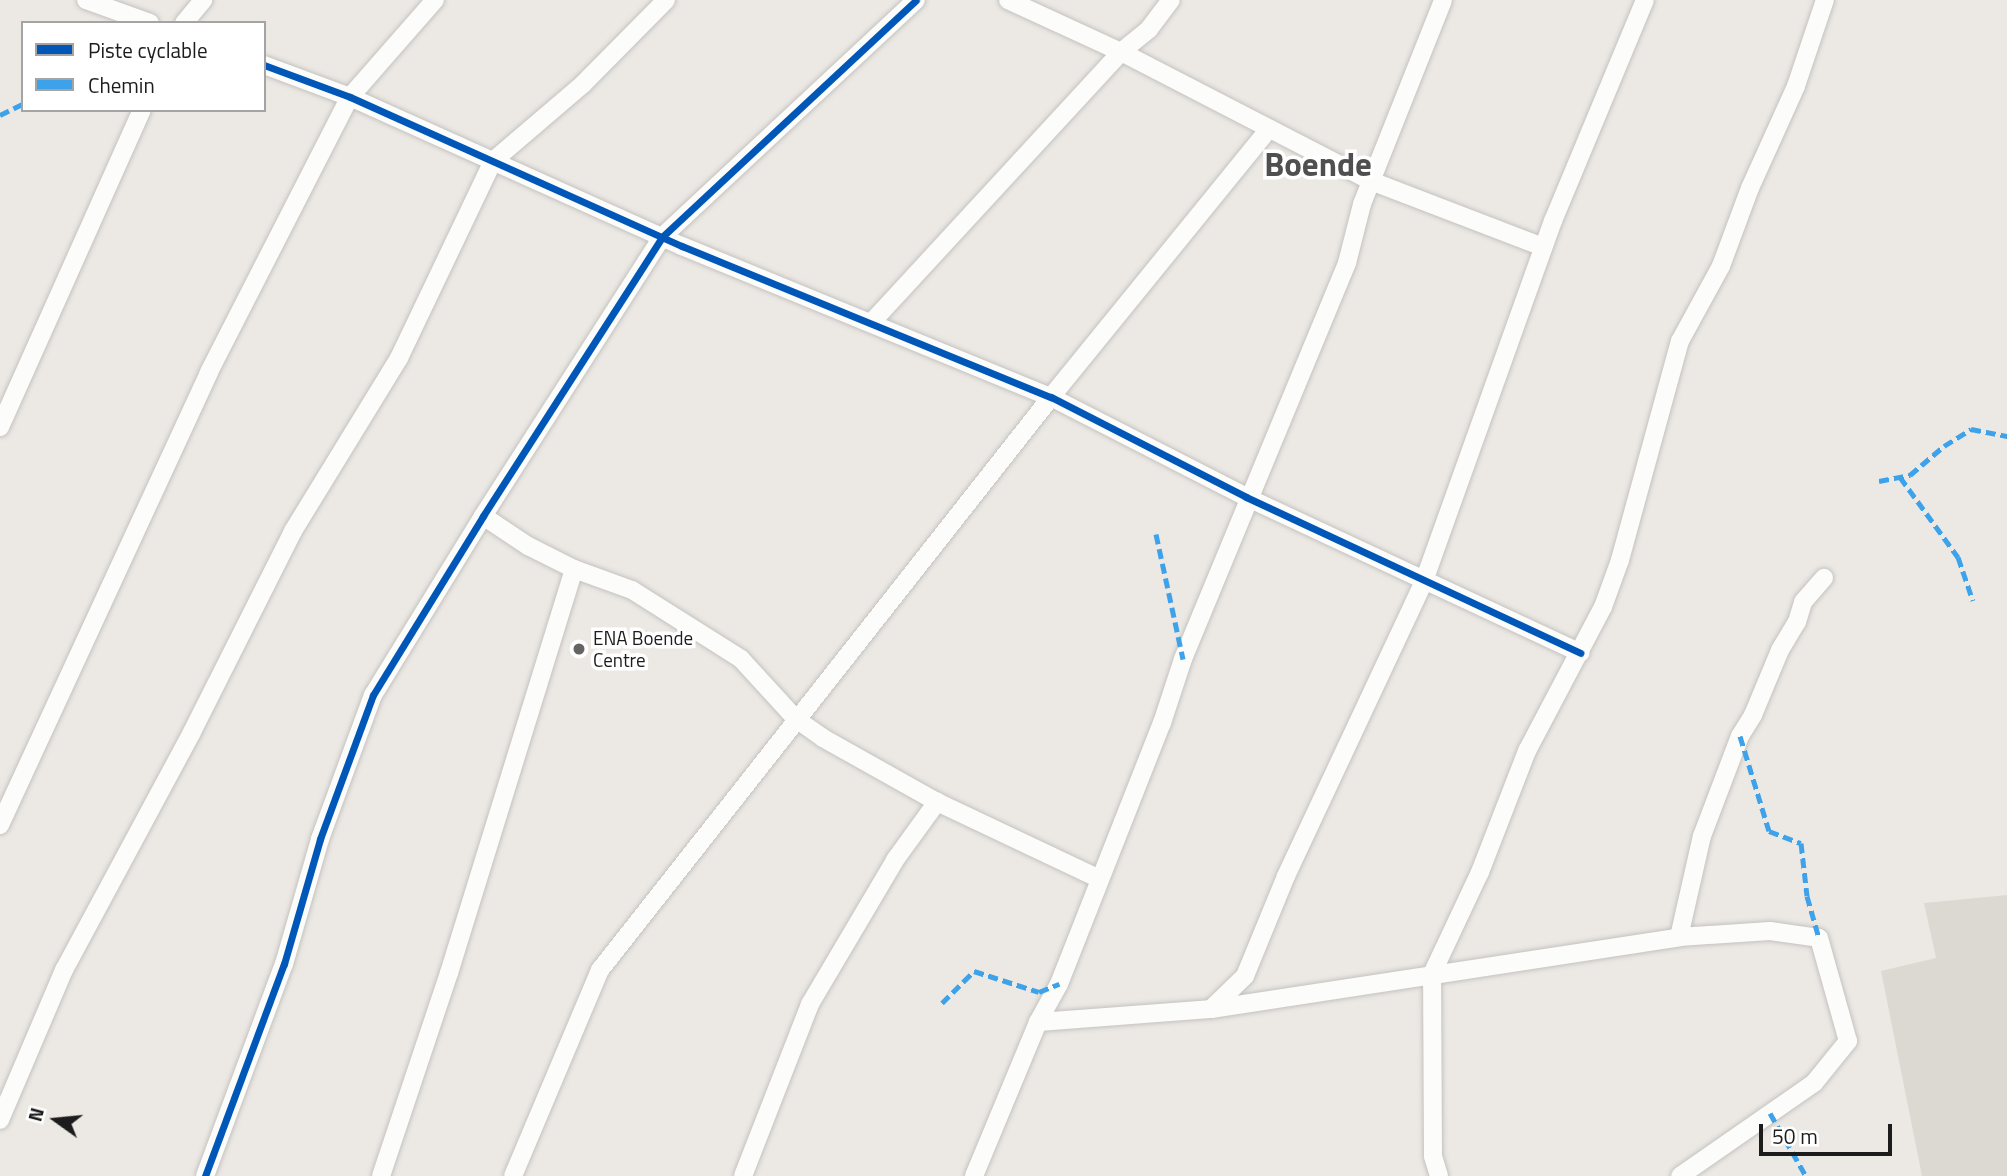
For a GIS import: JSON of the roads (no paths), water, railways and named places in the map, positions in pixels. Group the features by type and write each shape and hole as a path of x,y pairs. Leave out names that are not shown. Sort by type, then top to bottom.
{"street":[{"path":"86,0 144,21"},
{"path":"186,21 203,0"},
{"path":"0,825 209,372 350,97 435,0"},
{"path":"0,1121 64,970 192,732 293,531 399,358 493,161 583,84 666,0"},
{"path":"205,1176 284,964 320,839 373,695 662,237 916,0"},
{"path":"1008,0 1121,52 1371,181 1543,247"},
{"path":"871,323 1121,52 1149,29 1171,0"},
{"path":"974,1176 1038,1022 1059,984 1162,723 1183,659 1348,263 1371,181 1443,0"},
{"path":"1211,1009 1245,976 1286,876 1424,581 1543,247 1645,0"},
{"path":"1439,1176 1433,1156 1432,974 1480,872 1527,751 1603,607 1620,559 1680,341 1721,266 1750,188 1796,86 1825,0"},
{"path":"266,66 350,97 662,237 1051,397 1251,499 1580,653"},
{"path":"0,427 141,112"},
{"path":"513,1176 600,970 1051,397 1268,130"},
{"path":"484,516 528,546 574,569 632,590 741,659 796,719 822,738 937,802 1100,879"},
{"path":"381,1176 449,973 574,569"},
{"path":"1679,937 1702,836 1741,736 1753,715 1780,650 1797,622 1803,602 1824,579"},
{"path":"743,1176 810,1003 895,860 937,802"},
{"path":"1038,1022 1211,1009 1679,937 1770,930 1819,938 1848,1041 1814,1083 1681,1176"}],"place":[{"name":"ENA Boende Centre","path":"579,649"}],"district":[{"name":"Boende","path":"1318,165"}]}
